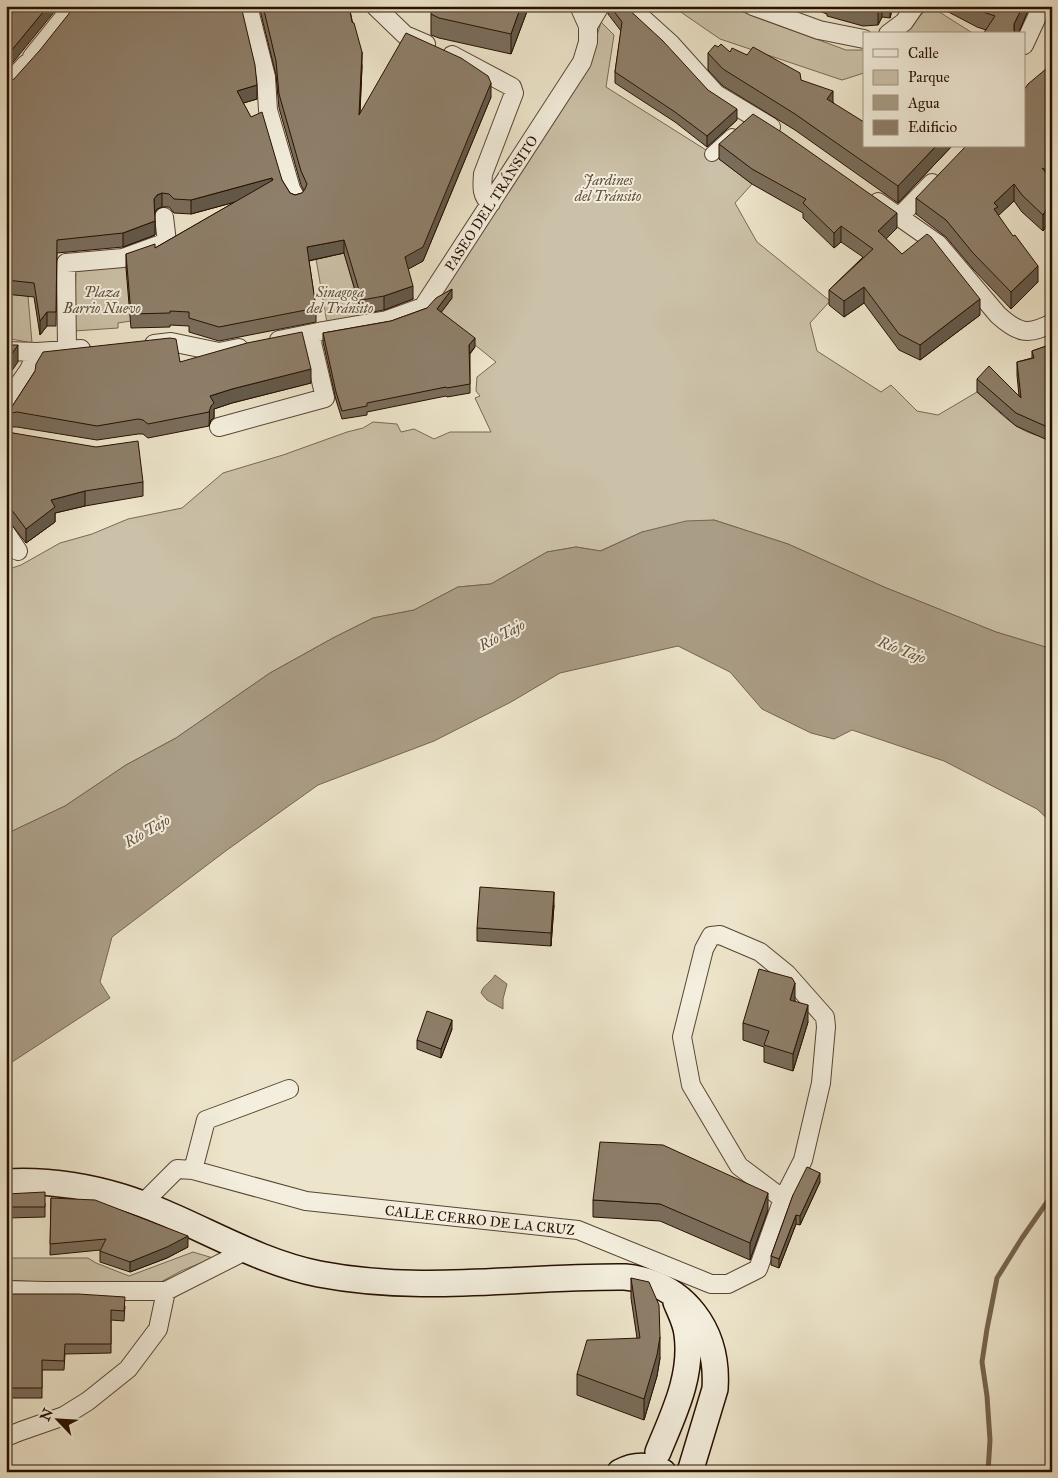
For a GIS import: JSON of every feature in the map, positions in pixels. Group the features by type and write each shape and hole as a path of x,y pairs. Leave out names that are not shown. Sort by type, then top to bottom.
{"main road":[{"path":"6,1182 73,1186 114,1195 142,1204 277,1262 318,1273 389,1284 614,1277 646,1280 656,1284 674,1294 696,1315 712,1346 716,1377 712,1404 690,1472"},
{"path":"645,1465 685,1381 688,1352 687,1332 674,1294"},
{"path":"645,1465 677,1442 712,1404"}],"street":[{"path":"17,69 73,6"},
{"path":"248,6 266,77 268,110 291,189 296,198"},
{"path":"375,6 405,35 462,60 512,87 514,93 483,174 481,188 486,200 491,203"},
{"path":"579,6 588,26"},
{"name":"PASEO DEL TRÁNSITO","path":"134,346 171,342 219,352 387,320 423,307 582,62 588,42 588,26 600,6"},
{"path":"629,6 671,44 716,94 782,134"},
{"path":"753,6 818,30 863,39"},
{"path":"891,32 904,22 915,6"},
{"path":"1026,41 1042,6"},
{"path":"712,154 753,117"},
{"path":"899,217 946,167"},
{"path":"868,194 938,244 998,316 1008,324 1017,330 1032,331 1052,323"},
{"path":"67,350 66,263 123,258 167,242 164,217"},
{"path":"219,427 326,398 316,333"},
{"path":"6,351 37,352 96,349"},
{"path":"6,402 29,370 37,352"},
{"path":"6,533 18,551"},
{"path":"720,935 760,952 788,974 825,1017 826,1027 819,1092 803,1160 783,1199 739,1166 690,1085 682,1037 704,949 711,936 720,935"},
{"path":"193,1170 206,1120 289,1089"},
{"name":"CALLE CERRO DE LA CRUZ","path":"142,1204 177,1169 193,1170 306,1201 578,1230 712,1284 728,1284 758,1269 783,1199"},
{"path":"614,1277 620,1248"},
{"path":"6,1290 45,1292 166,1291 247,1250"},
{"path":"6,1437 64,1416 88,1401 128,1369 158,1329 166,1291"}],"green space":[{"path":"672,6 726,6 846,50 863,50 863,73 842,80 720,39"},
{"path":"930,6 971,32 906,32"},
{"name":"Jardines del Tránsito","path":"601,22 614,35 606,87 714,155 752,184 735,203 757,242 830,301 810,323 817,351 881,392 891,385 917,411 938,415 977,392 1002,415 1021,429 1041,436 1052,436 1052,649 996,632 884,587 788,544 714,520 642,532 600,551 576,547 547,552 491,584 458,587 414,610 373,618 270,673 176,738 126,765 65,806 6,834 6,570 21,565 60,543 92,534 128,519 182,508 223,473 363,428 373,422 397,424 401,432 414,429 434,439 450,432 491,432 475,398 480,396 476,391 477,377 496,362 431,309 589,63"},
{"name":"Sinagoga del Tránsito","path":"344,253 362,315 327,323 316,259"},
{"name":"Plaza Barrio Nuevo","path":"126,263 131,321 118,323 118,328 74,331 76,268"},
{"path":"6,294 28,296 32,343 6,338"},
{"path":"193,1252 213,1258 181,1271 159,1283 124,1287 6,1280 6,1258 88,1258 129,1276"}],"water":[{"name":"Río Tajo","path":"714,520 788,544 884,587 996,632 1052,649 1052,823 1037,809 944,761 852,730 834,739 811,733 762,709 730,672 678,646 560,673 511,702 434,741 318,785 227,850 112,937 100,982 110,998 6,1066 6,834 65,806 126,765 176,738 270,673 373,618 414,610 458,587 491,584 547,552 576,547 601,551 642,532 686,521"},
{"path":"495,975 507,984 503,999 503,1009 487,1000 481,993"}],"building":[{"path":"6,6 48,6 6,57"},
{"path":"75,6 241,6 255,65 257,85 237,91 251,117 262,112 282,180 290,193 295,195 302,193 307,184 301,171 279,94 276,61 263,6 349,6 362,52 359,115 406,33 461,58 488,76 491,83 423,247 405,257 413,286 384,296 362,300 344,240 307,247 316,308 219,327 189,318 189,312 170,311 170,313 131,314 126,254 155,244 155,248 273,180 272,178 191,200 174,199 169,194 162,193 154,199 155,221 123,233 57,240 56,312 47,312 40,321 34,283 6,280 6,82 14,79"},
{"path":"431,6 521,6 511,34 439,18 431,14"},
{"path":"610,6 625,6 663,41 708,90 737,109 707,136 615,72 622,22"},
{"path":"852,6 880,6 878,9 863,9"},
{"path":"969,6 1023,6 1014,24 1014,32 984,32 995,16"},
{"path":"721,44 730,52 732,48 747,55 753,47 800,73 801,80 833,91 827,99 863,121 863,148 934,148 898,186 795,114 723,69 708,53 715,45 718,47"},
{"path":"1052,64 1052,173 1042,168 1052,180 1052,200 1043,215 1022,195 1014,184 994,203 998,207 994,209 1038,266 1011,292 973,253 946,220 916,198 964,148 1026,148 1026,87"},
{"path":"753,114 897,213 878,231 902,254 927,234 931,237 980,299 920,345 899,334 864,287 844,301 829,290 873,249 841,226 834,233 803,203 806,199 752,169 719,144"},
{"path":"452,289 437,309 475,338 469,345 470,384 367,403 367,406 342,411 323,333 391,321 427,308 436,298"},
{"path":"302,332 311,369 210,396 214,403 209,412 148,424 138,419 97,426 17,412 11,413 6,418 6,416 35,371 36,364 43,352 170,338 176,339 180,362 247,343"},
{"path":"1052,344 1052,423 1048,424 1052,429 1016,413 977,379 989,366 1021,398 1017,362 1034,358 1032,351"},
{"path":"6,345 18,345 6,362"},
{"path":"6,428 13,433 96,447 138,441 143,482 85,491 51,500 55,507 26,529 11,509 6,508"},
{"path":"480,887 554,892 551,933 477,928"},
{"path":"759,969 792,978 795,983 790,1000 808,1005 793,1054 764,1045 769,1031 743,1023"},
{"path":"427,1011 452,1020 441,1049 417,1040"},
{"path":"600,1142 663,1145 768,1193 750,1243 660,1204 593,1200"},
{"path":"807,1167 820,1173 800,1216 796,1215 779,1259 771,1256 793,1195"},
{"path":"45,1192 45,1207 6,1207 6,1194"},
{"path":"51,1198 95,1200 188,1236 130,1262 100,1251 106,1239 50,1244"},
{"path":"631,1278 649,1282 659,1305 660,1337 657,1355 644,1399 577,1374 587,1340 640,1338"},
{"path":"6,1294 78,1294 125,1297 124,1311 111,1310 111,1344 65,1344 64,1361 42,1360 42,1388 6,1388"}],"waterway":[{"path":"988,1472 990,1440 987,1396 982,1362 997,1278 1052,1195"}]}
